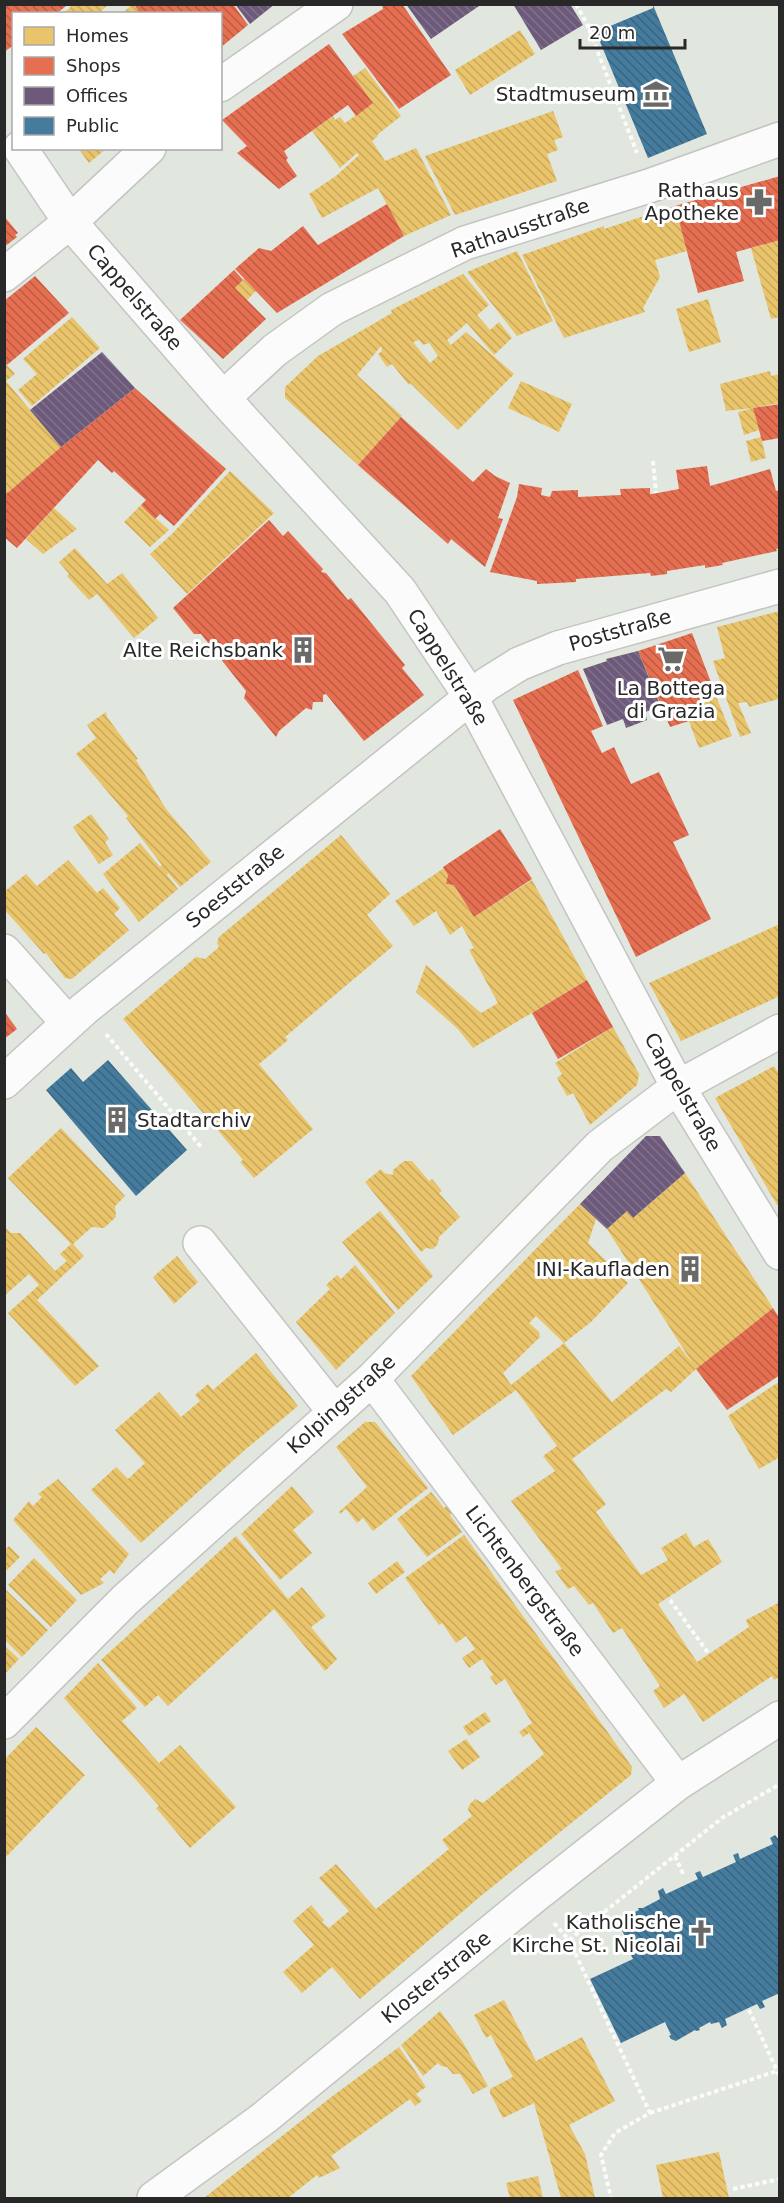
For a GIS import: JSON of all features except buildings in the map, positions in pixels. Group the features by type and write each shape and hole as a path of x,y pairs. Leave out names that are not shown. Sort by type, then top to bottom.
{"street":[{"path":"222,84 336,4"},
{"name":"Rathausstraße","path":"223,398 275,350 332,309 465,243 649,186 780,139"},
{"name":"Cappelstraße","path":"21,150 70,222 223,398 400,591 470,696 678,1087 780,1252"},
{"path":"4,275 70,222 147,150"},
{"name":"Poststraße","path":"470,696 519,664 558,648 780,586"},
{"name":"Soeststraße","path":"4,1082 76,1016 470,696"},
{"path":"4,951 76,1016"},
{"name":"Kolpingstraße","path":"4,1722 125,1600 372,1379 600,1146 678,1087 780,1031"},
{"path":"200,1243 334,1411"},
{"name":"Lichtenbergstraße","path":"372,1379 678,1783"},
{"name":"Klosterstraße","path":"154,2199 264,2118 532,1898 678,1783 780,1718"}],"path":[{"path":"576,4 587,24 649,186"},
{"path":"653,460 656,493"},
{"path":"76,1016 202,1148"},
{"path":"670,1600 709,1654"},
{"path":"569,1940 723,1818 780,1784"},
{"path":"675,1856 684,1876"},
{"path":"532,1898 569,1940 650,2114"},
{"path":"749,2010 780,2078"},
{"path":"611,2199 601,2155 615,2133 650,2114 778,2070"},
{"path":"733,2189 780,2180"}],"place":[{"name":"Stadtmuseum","path":"656,94"},
{"name":"Rathaus Apotheke","path":"759,202"},
{"name":"Alte Reichsbank","path":"303,650"},
{"name":"La Bottega di Grazia","path":"671,659"},
{"name":"Stadtarchiv","path":"117,1120"},
{"name":"INI-Kaufladen","path":"690,1269"},
{"name":"Katholische Kirche St. Nicolai","path":"701,1933"}]}
